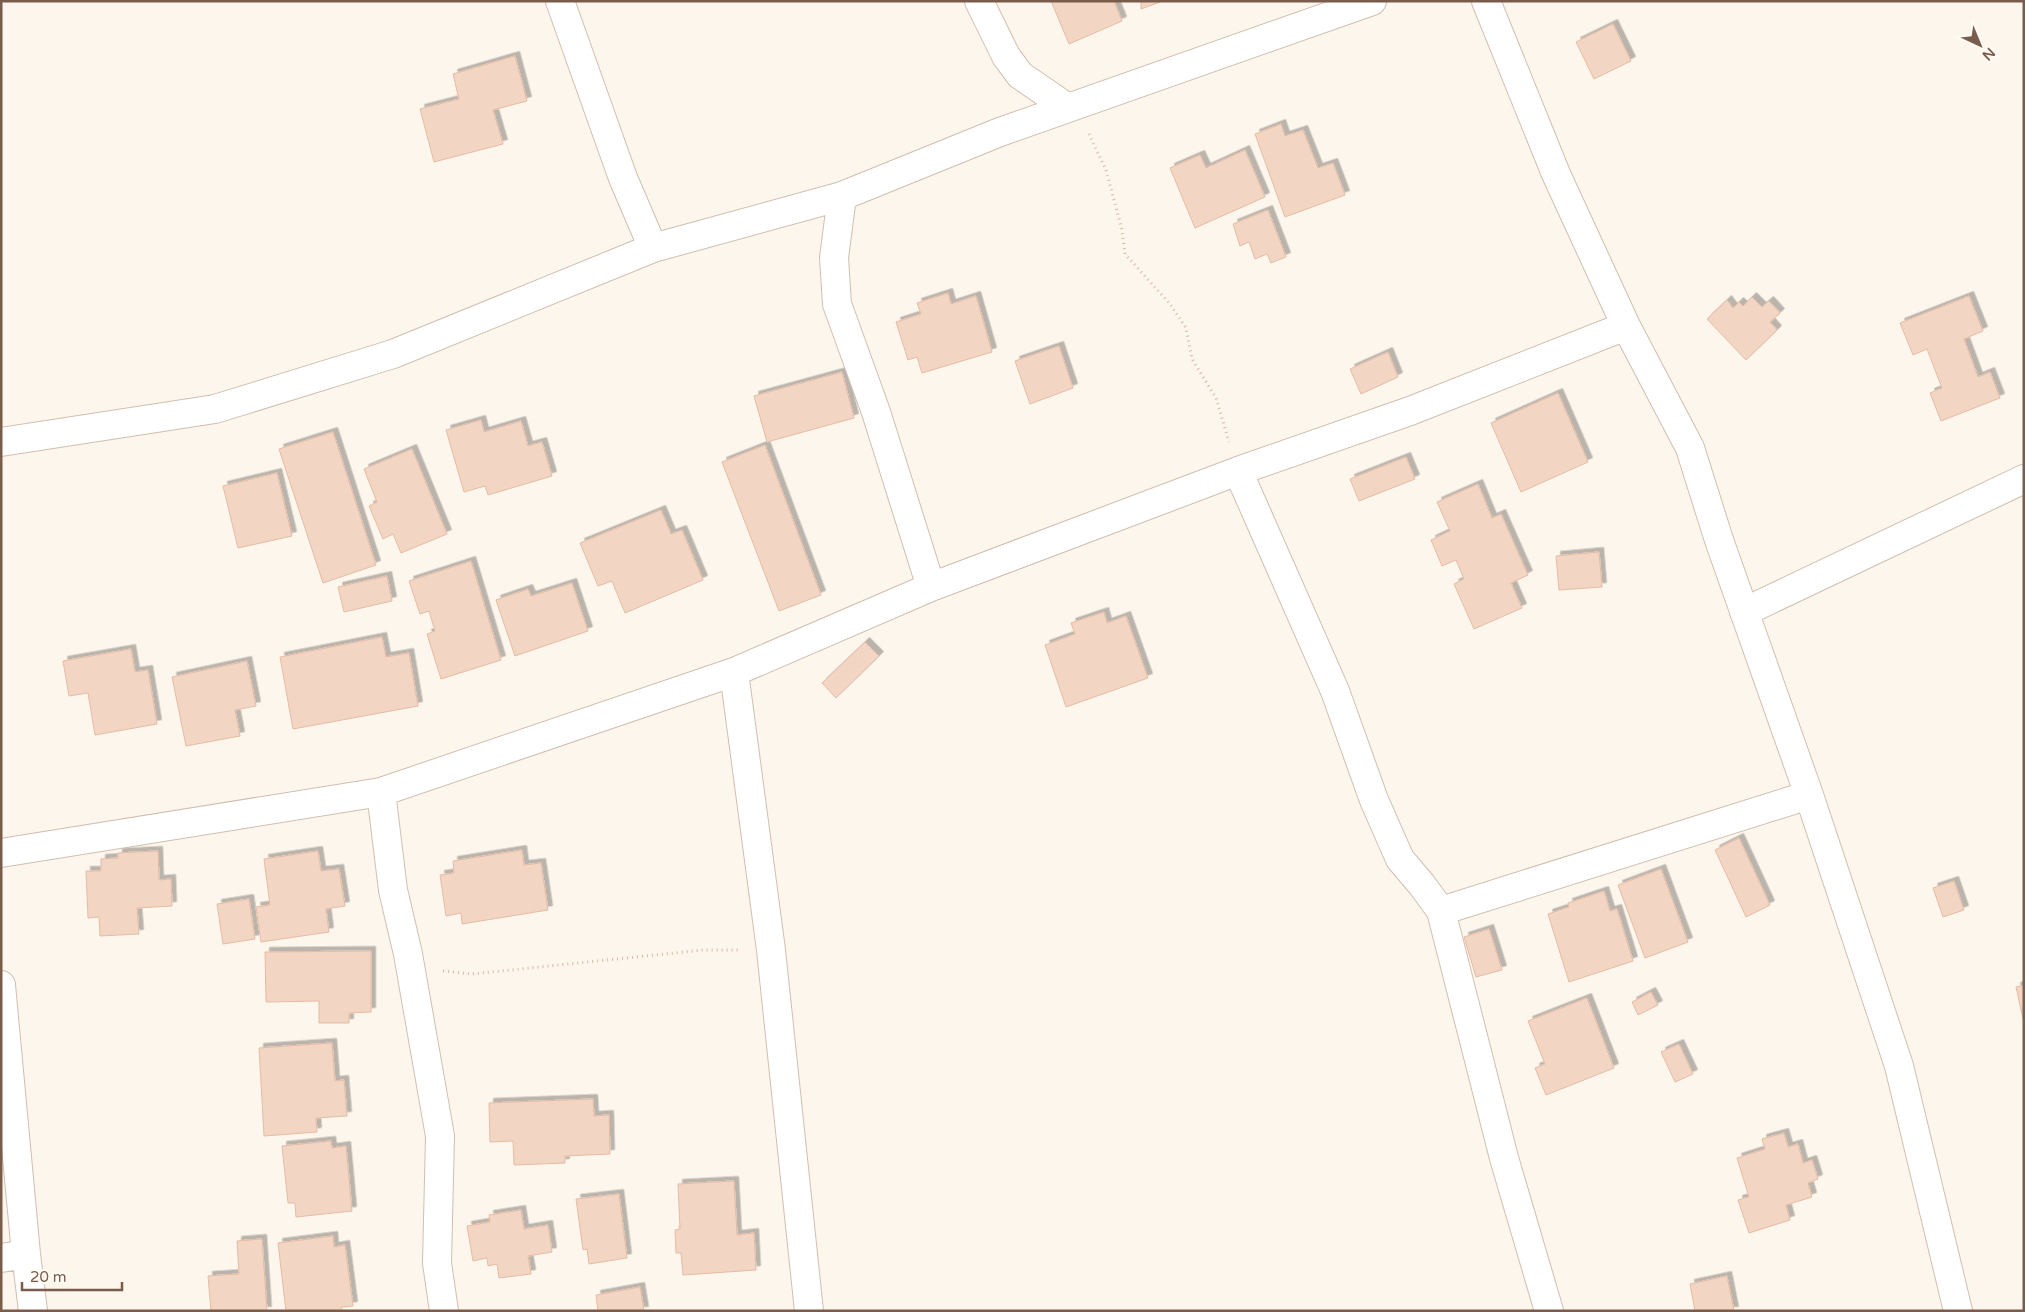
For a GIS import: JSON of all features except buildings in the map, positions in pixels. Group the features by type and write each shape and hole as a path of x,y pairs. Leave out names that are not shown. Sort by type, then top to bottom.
{"street":[{"path":"560,1 623,178 653,248"},
{"path":"979,1 1006,56 1020,75 1068,108"},
{"path":"1,442 215,409 393,354 653,248 842,196 1000,132 1372,1"},
{"path":"1486,1 1556,174 1626,326 1690,448 1744,612 1809,795 1899,1066 1958,1311"},
{"path":"842,196 834,258 837,304 876,412 931,587"},
{"path":"1,853 381,792 734,672 931,587 1238,471 1410,411 1626,326"},
{"path":"1238,471 1335,692 1374,800 1400,859 1441,911 1504,1158 1549,1311"},
{"path":"1744,612 2024,479"},
{"path":"734,672 771,950 810,1311"},
{"path":"381,792 394,890 408,954 440,1136 437,1263 444,1311"},
{"path":"1441,911 1809,795"},
{"path":"1,985 13,1256 33,1311"}],"path":[{"path":"1068,108 1092,138 1106,170 1122,230 1125,254 1170,304 1186,328 1192,359 1216,398 1238,471"},
{"path":"408,954 443,971 472,974 703,950 771,950"}]}
